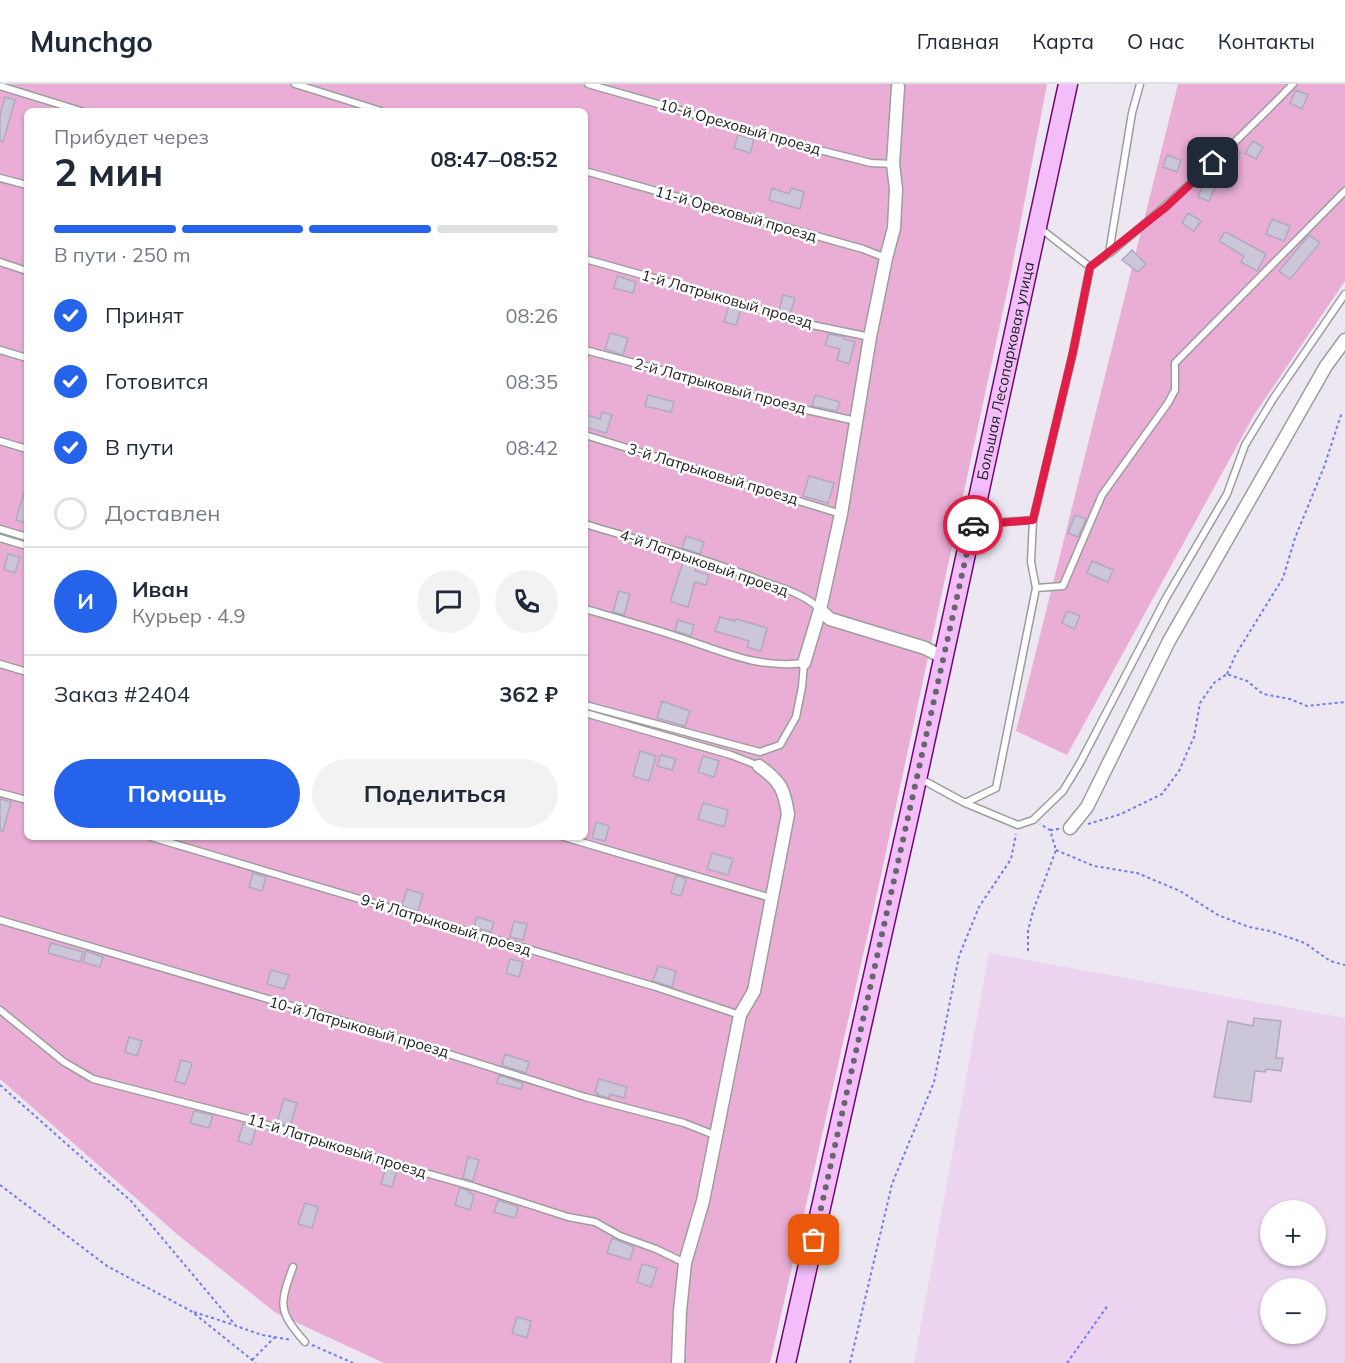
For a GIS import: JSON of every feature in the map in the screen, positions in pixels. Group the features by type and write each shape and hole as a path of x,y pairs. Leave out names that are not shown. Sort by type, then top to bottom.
{"main road":[{"name":"Большая Лесопарковая улица","path":"786,1363 918,777 1068,84"}],"street":[{"path":"804,663 820,610 841,514 870,337 894,228 897,189 893,164 894,86"},
{"path":"1070,828 1088,807 1169,641 1326,366 1345,340"},
{"path":"820,610 830,619 926,648 944,658"},
{"path":"678,1363 685,1263 703,1201 741,1015 754,990 788,814 784,791 775,778 759,766"}],"lane":[{"path":"295,84 371,108"},
{"name":"10-й Ореховый проезд","path":"588,84 686,111 752,133 871,163 893,164"},
{"path":"1109,253 1132,113 1140,84"},
{"path":"964,803 996,788 1036,588 1031,562 1033,520 1073,352 1090,267 1166,207 1245,133 1293,84"},
{"path":"0,86 71,108"},
{"name":"11-й Ореховый проезд","path":"588,172 863,249 886,258"},
{"path":"0,178 24,184"},
{"path":"1036,588 1062,586 1102,495 1175,390 1175,363 1345,191"},
{"path":"1037,226 1090,267"},
{"name":"1-й Латрыковый проезд","path":"588,260 729,298 794,321 870,337"},
{"path":"0,262 24,270"},
{"path":"918,777 964,803 1018,825 1033,820 1063,791 1080,763 1166,597 1227,494 1245,445 1297,363 1345,294"},
{"path":"0,350 24,357"},
{"name":"2-й Латрыковый проезд","path":"588,351 771,402 856,421"},
{"name":"3-й Латрыковый проезд","path":"588,436 841,514"},
{"path":"0,441 24,448"},
{"path":"973,524 1033,520"},
{"name":"4-й Латрыковый проезд","path":"588,525 733,570 792,592 812,602 820,610"},
{"path":"0,529 24,536"},
{"path":"0,538 24,545"},
{"path":"588,610 753,662 782,666 804,663 796,717 780,745 760,752 588,706"},
{"path":"0,664 24,671"},
{"path":"588,714 731,755 759,766"},
{"path":"0,793 24,799"},
{"name":"9-й Латрыковый проезд","path":"161,840 656,987 741,1015"},
{"path":"574,840 772,898"},
{"name":"10-й Латрыковый проезд","path":"0,920 408,1041 585,1097 684,1123 717,1136"},
{"name":"11-й Латрыковый проезд","path":"0,1010 64,1062 93,1079 248,1119 568,1217 595,1222 621,1236 656,1248 685,1263"},
{"path":"293,1267 282,1297 288,1322 305,1342"}],"path":[{"path":"1033,820 1050,830 1082,826 1121,814 1162,794 1179,771 1194,737 1200,703 1214,683 1227,674 1236,654 1283,578 1295,538 1324,467 1342,412"},
{"path":"1227,674 1247,681 1263,694 1290,699 1307,706 1345,702"},
{"path":"850,1363 892,1184 934,1082 959,956 979,907 1011,859 1018,825"},
{"path":"1028,951 1028,931 1033,912 1056,850 1050,830"},
{"path":"1056,850 1094,866 1137,873 1180,891 1218,915 1249,927 1270,931 1305,943 1330,961 1345,965"},
{"path":"0,1084 131,1201 236,1326"},
{"path":"0,1185 107,1266 191,1311 262,1335 305,1342 353,1363"},
{"path":"1067,1363 1108,1305"},
{"path":"191,1311 256,1363"},
{"path":"252,1360 275,1337"}],"shaded area":[{"path":"0,84 1047,84 1009,283 876,898 770,1363 384,1363 276,1313 178,1235 0,1079"},
{"path":"1178,84 1345,84 1345,281 1254,415 1067,755 1016,731"},
{"path":"989,953 1345,1018 1345,1363 914,1363"}],"building":[{"path":"1296,90 1308,95 1302,109 1290,103"},
{"path":"5,97 15,100 3,142 0,141 0,115"},
{"path":"738,135 754,139 750,153 734,148"},
{"path":"1253,141 1263,147 1256,159 1245,153"},
{"path":"1235,149 1240,153 1231,179 1220,176 1227,157"},
{"path":"1167,155 1181,160 1177,172 1163,167"},
{"path":"1206,177 1218,181 1209,201 1198,197"},
{"path":"772,188 789,194 791,188 804,192 800,209 769,200"},
{"path":"1188,213 1201,221 1194,231 1182,223"},
{"path":"1272,219 1290,226 1284,241 1266,234"},
{"path":"1226,232 1266,254 1257,271 1241,262 1244,256 1219,241"},
{"path":"1309,235 1320,243 1290,279 1279,271"},
{"path":"1132,250 1146,264 1138,272 1122,260"},
{"path":"617,276 636,282 633,293 614,288"},
{"path":"783,295 795,298 790,314 779,311"},
{"path":"729,305 741,309 736,325 724,322"},
{"path":"610,333 628,338 623,355 605,349"},
{"path":"829,334 855,342 849,364 837,360 840,349 825,345"},
{"path":"648,395 674,402 671,412 645,406"},
{"path":"815,395 840,402 837,411 812,406"},
{"path":"602,412 612,415 606,433 588,428 588,415 600,419"},
{"path":"809,476 834,483 828,503 803,496"},
{"path":"24,493 24,522 16,520"},
{"path":"1075,515 1086,519 1078,537 1068,533"},
{"path":"686,536 704,542 700,554 682,548"},
{"path":"8,554 20,557 15,573 4,569"},
{"path":"684,559 698,564 695,571 709,575 706,585 695,582 688,607 672,602 671,599"},
{"path":"1092,561 1113,570 1108,582 1087,573"},
{"path":"619,591 630,594 624,615 613,612"},
{"path":"1067,611 1080,616 1074,629 1062,623"},
{"path":"720,617 767,628 761,651 747,647 749,641 715,631"},
{"path":"678,620 694,625 691,636 675,631"},
{"path":"662,701 690,711 685,726 657,718"},
{"path":"640,751 656,756 649,781 633,776"},
{"path":"661,755 676,759 672,770 657,766"},
{"path":"703,756 719,761 714,777 698,772"},
{"path":"0,799 11,802 3,831 0,831"},
{"path":"703,803 728,810 724,827 698,819"},
{"path":"596,822 609,826 605,841 592,838"},
{"path":"712,853 733,859 728,875 707,869"},
{"path":"253,873 266,877 262,891 249,887"},
{"path":"676,875 686,879 681,896 671,893"},
{"path":"407,889 423,894 418,911 402,906"},
{"path":"477,917 494,922 491,932 474,927"},
{"path":"514,921 527,924 523,940 510,937"},
{"path":"51,943 83,952 80,962 48,953"},
{"path":"86,951 103,957 100,967 83,962"},
{"path":"510,959 523,962 519,977 506,973"},
{"path":"658,966 676,971 672,987 653,981"},
{"path":"271,970 289,975 284,989 267,984"},
{"path":"1254,1018 1281,1021 1276,1058 1283,1058 1281,1071 1266,1069 1265,1072 1255,1071 1251,1102 1214,1097 1228,1021 1253,1026"},
{"path":"129,1037 142,1041 137,1056 125,1052"},
{"path":"505,1054 529,1062 526,1073 502,1065"},
{"path":"181,1060 192,1063 185,1084 175,1081"},
{"path":"499,1075 523,1083 521,1089 497,1083"},
{"path":"599,1079 627,1087 624,1098 610,1094 609,1098 597,1095 598,1093 595,1092"},
{"path":"284,1099 297,1103 290,1126 277,1122"},
{"path":"194,1111 213,1115 209,1128 190,1123"},
{"path":"243,1124 256,1128 251,1145 238,1141"},
{"path":"468,1157 479,1160 473,1181 463,1178"},
{"path":"386,1167 397,1170 392,1187 381,1184"},
{"path":"460,1188 474,1195 470,1210 455,1205"},
{"path":"498,1200 518,1207 515,1218 494,1212"},
{"path":"305,1203 318,1207 312,1228 298,1224"},
{"path":"612,1238 634,1247 630,1260 607,1253"},
{"path":"642,1264 657,1268 651,1287 637,1282"},
{"path":"517,1317 531,1321 527,1338 512,1333"}],"way so far":[{"path":"814,1240 973,525"}],"route":[{"path":"973,525 1033,520 1073,352 1090,267 1166,207 1213,163"}]}
